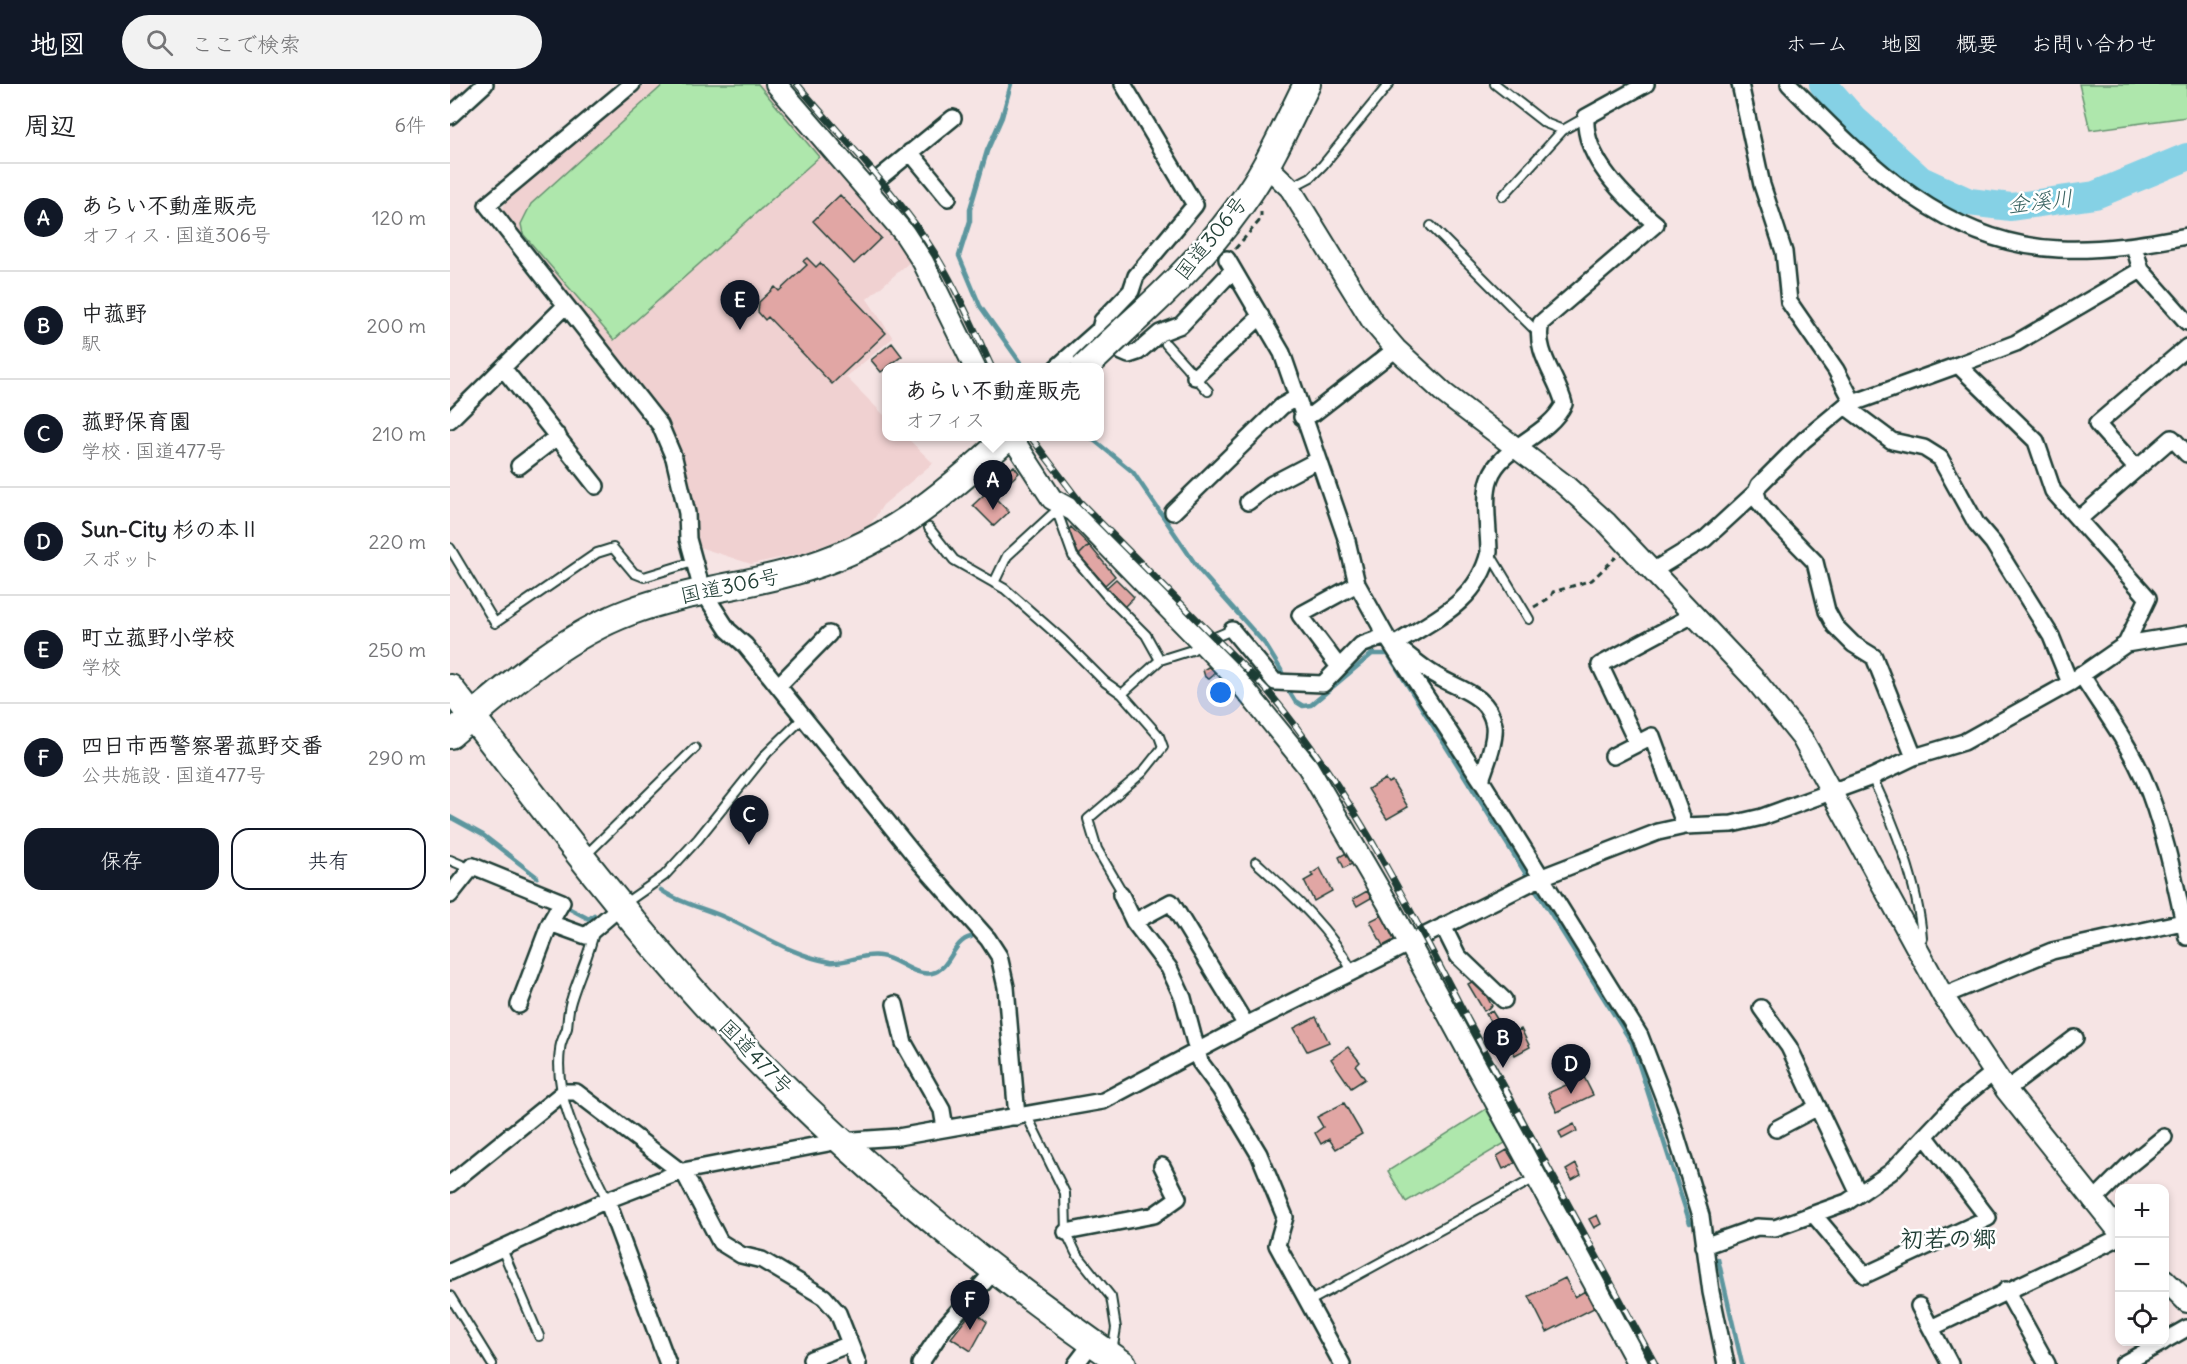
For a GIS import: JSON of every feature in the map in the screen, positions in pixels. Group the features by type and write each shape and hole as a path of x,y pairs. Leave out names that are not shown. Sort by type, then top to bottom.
{"highway":[{"name":"国道306号","path":"1088,363 1112,330 1160,299 1198,258 1231,217 1266,165 1307,84"},
{"name":"国道306号","path":"450,735 533,667 599,625 628,612 702,590 791,573 862,547 892,531 929,506 1004,441"},
{"name":"国道477号","path":"450,688 620,907 705,1005 839,1141 931,1222 994,1271 1109,1354"}],"street":[{"path":"450,116 485,84"},
{"path":"632,84 487,205 666,436 687,513 688,539 693,562 702,590 728,630 746,645 920,861 988,939 999,956 1006,987 1022,1116"},
{"path":"776,84 904,233 922,262 972,363"},
{"path":"1123,84 1195,205 1136,276 1131,291 1102,321 1112,330 1122,352 1129,355 1138,352 1160,333 1181,325 1230,264 1282,354 1347,541 1357,584 1640,1036 1668,1109 1701,1216 1704,1246 1725,1364"},
{"path":"1232,630 1275,682 1323,684 1361,645 1390,640 1470,594 1489,552 1489,480 1497,465 1557,418 1564,404 1538,334 1541,323 1656,224 1614,186 1592,145 1586,117 1646,84"},
{"path":"1740,84 1762,185 1784,252 1789,302 1836,370 1849,404 1892,441 1924,448 1940,458 1977,523 1993,543 2075,678 2131,753 2144,779 2183,908 2186,927 2052,951 1943,996"},
{"path":"1789,84 1865,161 1910,194 1969,229 2008,241 2058,249 2134,246 2187,236"},
{"path":"867,188 953,118"},
{"path":"910,152 948,198"},
{"path":"1266,165 1290,188 1366,312 1396,349 1445,394 1565,485 1654,570 1756,681 1802,738 1943,996 1993,1073 2115,1229"},
{"path":"2134,246 2141,270 2187,322"},
{"path":"1654,570 1705,539 1756,492 1759,484 1804,440 1849,404 2016,343 2141,270"},
{"path":"450,420 565,306"},
{"path":"1196,377 1261,316"},
{"path":"1063,363 1112,330"},
{"path":"2137,469 2097,424 2187,347"},
{"path":"1302,417 1314,413 1396,349"},
{"path":"1958,365 2036,441 2053,491 2148,598 2126,644"},
{"path":"503,368 596,486"},
{"path":"1173,512 1282,406 1296,398"},
{"path":"519,466 558,436"},
{"path":"2079,519 2172,438 2187,454"},
{"path":"1013,441 1054,505 1074,511 1234,676 1308,768 1407,943 1638,1364"},
{"path":"1248,502 1272,484 1318,460"},
{"path":"1756,492 1759,502 1774,521 1815,562 1827,611 1835,626 1853,644 1874,657 1914,757"},
{"path":"1339,667 1300,615 1357,584"},
{"path":"1638,743 1600,665 1695,614"},
{"path":"778,686 829,634"},
{"path":"450,1272 607,1200 682,1171 839,1141 898,1137 1103,1101 1195,1051 1541,877 1638,842 1641,838 1685,826 1732,824 1752,819 1872,777 1914,757 1964,742 2075,678 2126,644 2187,634"},
{"path":"1390,640 1437,676 1474,693 1487,710 1494,726 1481,780"},
{"path":"1613,756 1652,736 1685,826"},
{"path":"450,895 473,866 562,903 550,923 519,1005"},
{"path":"1121,895 1134,922 1169,968 1183,998 1195,1051 1258,1154 1285,1217 1277,1245 1342,1364"},
{"path":"1134,922 1171,902 1246,1025"},
{"path":"550,923 586,936 620,907"},
{"path":"1443,926 1458,956 1504,1000"},
{"path":"895,1004 904,1043 942,1110 945,1128"},
{"path":"1761,1008 1789,1047 1859,1194"},
{"path":"2006,1090 2075,1038"},
{"path":"1704,1246 1757,1227 1775,1228 1814,1215 1859,1194 1892,1172 1957,1102 1993,1073"},
{"path":"450,1184 564,1092 576,1092 682,1171 720,1242 741,1255 762,1260 824,1297 838,1314 858,1364"},
{"path":"1776,1129 1818,1107"},
{"path":"1814,1215 1865,1275 1988,1218 1926,1137"},
{"path":"2092,1202 2127,1167 2164,1137"},
{"path":"1066,1232 1154,1215 1162,1210 1178,1198 1162,1166"},
{"path":"607,1200 668,1364"},
{"path":"1931,1328 2115,1237"},
{"path":"920,1364 945,1326 994,1271"},
{"path":"2169,1285 2187,1302"},
{"path":"2006,1290 2047,1364"},
{"path":"1920,1306 1950,1364"},
{"path":"2169,1338 2187,1328"},
{"path":"811,1359 850,1344"},
{"path":"2123,1364 2155,1346"},
{"path":"1076,1364 1109,1354"}],"lane":[{"path":"1290,188 1311,177 1323,165 1389,84"},
{"path":"1495,84 1545,123 1563,130"},
{"path":"1503,196 1563,130 1586,117"},
{"path":"1431,226 1538,334"},
{"path":"1166,344 1208,391"},
{"path":"994,584 1007,556 1054,505 1073,555 1107,596 1146,635 1160,660"},
{"path":"928,528 954,560 1010,593 1063,640 1105,682 1122,694 1159,736 1163,747 1143,772 1088,819 1097,849 1121,890 1121,895"},
{"path":"450,548 495,622 597,553 613,548 634,573 644,577 693,562"},
{"path":"1489,552 1527,615"},
{"path":"1122,694 1160,660 1192,650 1201,643 1232,630"},
{"path":"620,907 664,876 698,839 767,753 803,718"},
{"path":"582,859 695,748"},
{"path":"1872,777 1899,846 1920,915 1922,938"},
{"path":"450,860 471,868"},
{"path":"1256,862 1304,905 1353,971"},
{"path":"594,931 590,952 570,1002 566,1031 560,1047 560,1069 564,1092 578,1138 607,1200"},
{"path":"1022,1116 1065,1193 1066,1232 1076,1252 1111,1297 1116,1328 1109,1354"},
{"path":"1308,1302 1535,1178"},
{"path":"502,1249 539,1336"},
{"path":"450,1296 492,1364"}],"path":[{"path":"1230,264 1261,219 1261,212"},
{"path":"1527,615 1551,597 1553,592 1592,580 1621,552"}],"shaded area":[{"path":"644,84 766,84 896,235 911,261 867,299 893,338 846,377 882,413 882,441 910,441 933,463 883,505 870,525 852,535 803,553 751,564 699,547 680,456 502,212 507,197"}],"green space":[{"path":"664,84 758,84 819,157 614,340 523,234 521,224 531,204"},
{"path":"2079,84 2187,84 2187,117 2090,130"},
{"path":"1486,1109 1505,1143 1406,1202 1388,1171"}],"building":[{"path":"840,195 881,238 854,264 813,221"},
{"path":"807,258 816,267 820,263 886,333 832,384 768,317 765,320 758,312 759,302 775,287 779,291 807,265 803,261"},
{"path":"892,343 902,356 893,363 882,363 881,372 871,360"},
{"path":"1014,466 1019,473 1007,484 1001,478"},
{"path":"988,491 1009,512 994,526 973,505"},
{"path":"1071,527 1089,545 1079,555 1068,531"},
{"path":"1089,545 1115,576 1105,585 1079,555"},
{"path":"1116,579 1134,597 1124,607 1106,588"},
{"path":"1208,667 1214,668 1214,675 1209,679 1205,677 1203,670"},
{"path":"1385,779 1388,783 1392,781 1408,807 1387,819 1368,789"},
{"path":"1348,852 1354,863 1344,868 1339,857"},
{"path":"1320,868 1332,891 1314,901 1304,881"},
{"path":"1367,891 1371,898 1357,906 1353,899"},
{"path":"1382,915 1394,940 1383,946 1370,921"},
{"path":"1477,979 1492,1006 1484,1011 1468,984"},
{"path":"1492,1011 1497,1019 1491,1022 1486,1014"},
{"path":"1316,1017 1329,1042 1307,1051 1294,1028"},
{"path":"1521,1029 1530,1047 1515,1055 1505,1037"},
{"path":"1348,1047 1360,1062 1356,1066 1365,1079 1351,1088 1331,1059"},
{"path":"1584,1077 1593,1095 1557,1112 1548,1093"},
{"path":"1344,1103 1362,1134 1336,1149 1329,1139 1321,1144 1315,1133 1323,1127 1317,1117"},
{"path":"1574,1124 1577,1131 1562,1139 1559,1132"},
{"path":"1507,1150 1515,1163 1503,1169 1497,1156"},
{"path":"1576,1164 1581,1175 1572,1180 1566,1170"},
{"path":"1597,1215 1601,1224 1594,1228 1589,1219"},
{"path":"1565,1278 1575,1297 1585,1291 1594,1308 1547,1332 1529,1296"},
{"path":"973,1310 987,1322 971,1351 951,1338"}],"waterway":[{"path":"1011,84 1002,117 987,151 959,256 980,306 1020,363"},
{"name":"金溪川","path":"1823,84 1853,118 1921,180 1969,202 2011,207 2095,195 2187,157"},
{"path":"1095,441 1133,472 1200,571 1265,644 1281,670 1287,688 1295,701 1303,706 1311,705 1372,654 1388,654 1632,1043 1690,1223"},
{"path":"450,817 483,835 537,877"},
{"path":"661,890 803,955 830,962 874,955 887,957 912,970 925,974 932,973 943,966 960,944 971,937"},
{"path":"570,909 589,919 594,915"},
{"path":"1718,1259 1742,1364"}],"railway":[{"path":"797,84 886,187 919,230 950,280 990,363"},
{"path":"1034,441 1080,502 1267,690 1326,768 1401,893 1655,1364"}],"place":[{"name":"町立菰野小学校","path":"740,330"},
{"name":"あらい不動産販売","path":"993,510"},
{"name":"菰野保育園","path":"749,845"},
{"name":"中菰野","path":"1503,1068"},
{"name":"Sun-City 杉の本Ⅱ","path":"1571,1094"},
{"name":"四日市西警察署菰野交番","path":"970,1330"}],"district":[{"name":"初若の郷","path":"1948,1239"}]}
